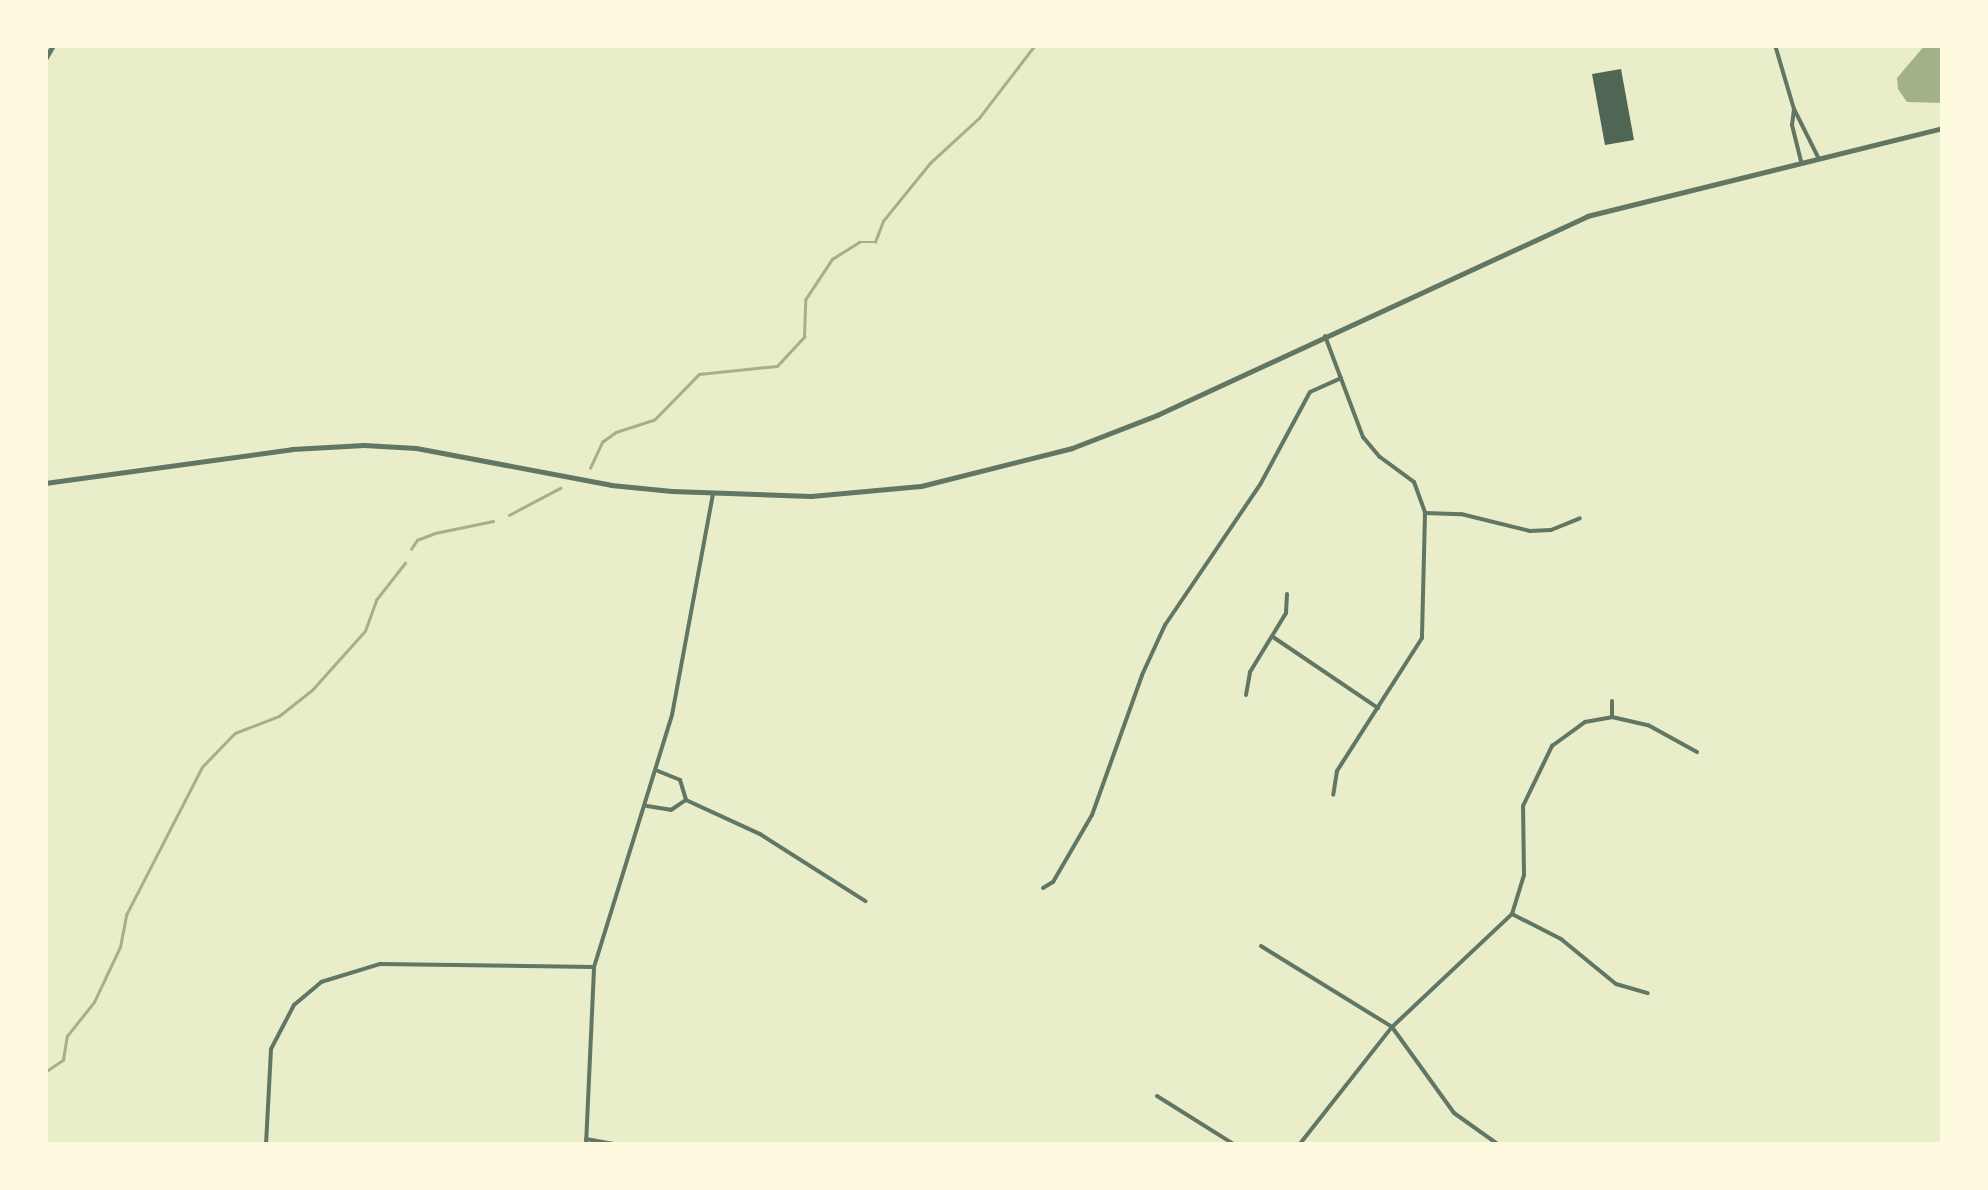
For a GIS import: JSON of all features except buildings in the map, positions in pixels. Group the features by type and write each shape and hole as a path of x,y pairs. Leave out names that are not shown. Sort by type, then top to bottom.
{"street":[{"path":"45,59 53,45"},
{"path":"1775,45 1794,109 1818,157"},
{"path":"1794,109 1792,125 1801,161"},
{"path":"45,482 292,449 364,445 431,451 622,486 713,494 851,494 978,474 1128,427 1587,216 1943,128"},
{"path":"1324,336 1363,437 1380,457 1414,482 1425,513 1422,638 1337,771 1333,795"},
{"path":"1043,888 1060,872 1092,814 1142,674 1165,625 1261,483 1310,392 1340,378"},
{"path":"618,1145 586,1142 594,968 658,771 682,671 713,494"},
{"path":"1425,513 1461,514 1530,532 1551,530 1580,518"},
{"path":"1246,695 1250,672 1286,613 1288,594"},
{"path":"1273,637 1378,708"},
{"path":"1612,701 1612,717"},
{"path":"1299,1145 1392,1027 1512,914 1524,875 1523,806 1533,778 1562,738 1585,722 1612,717 1648,725 1697,752"},
{"path":"658,771 680,780 686,800 793,852 865,901"},
{"path":"647,806 671,810 686,800"},
{"path":"1512,914 1562,939 1616,984 1648,993"},
{"path":"1262,946 1392,1027 1454,1113 1499,1145"},
{"path":"266,1145 267,1067 274,1038 294,1005 330,977 380,964 594,968"},
{"path":"1158,1096 1235,1145"}],"shaded area":[{"path":"1925,45 1943,45 1942,103 1907,102 1898,89 1897,78"}],"waterway":[{"path":"590,468 602,442 616,432 654,420 699,374 777,366 804,337 805,300 832,259 859,242 875,242 883,221 930,163 979,118 1035,45"},
{"path":"509,515 560,488"},
{"path":"411,549 417,540 435,533 493,521"},
{"path":"45,1072 63,1060 67,1036 94,1002 120,947 126,915 202,767 235,733 279,716 312,690 365,631 376,600 405,563"}]}
